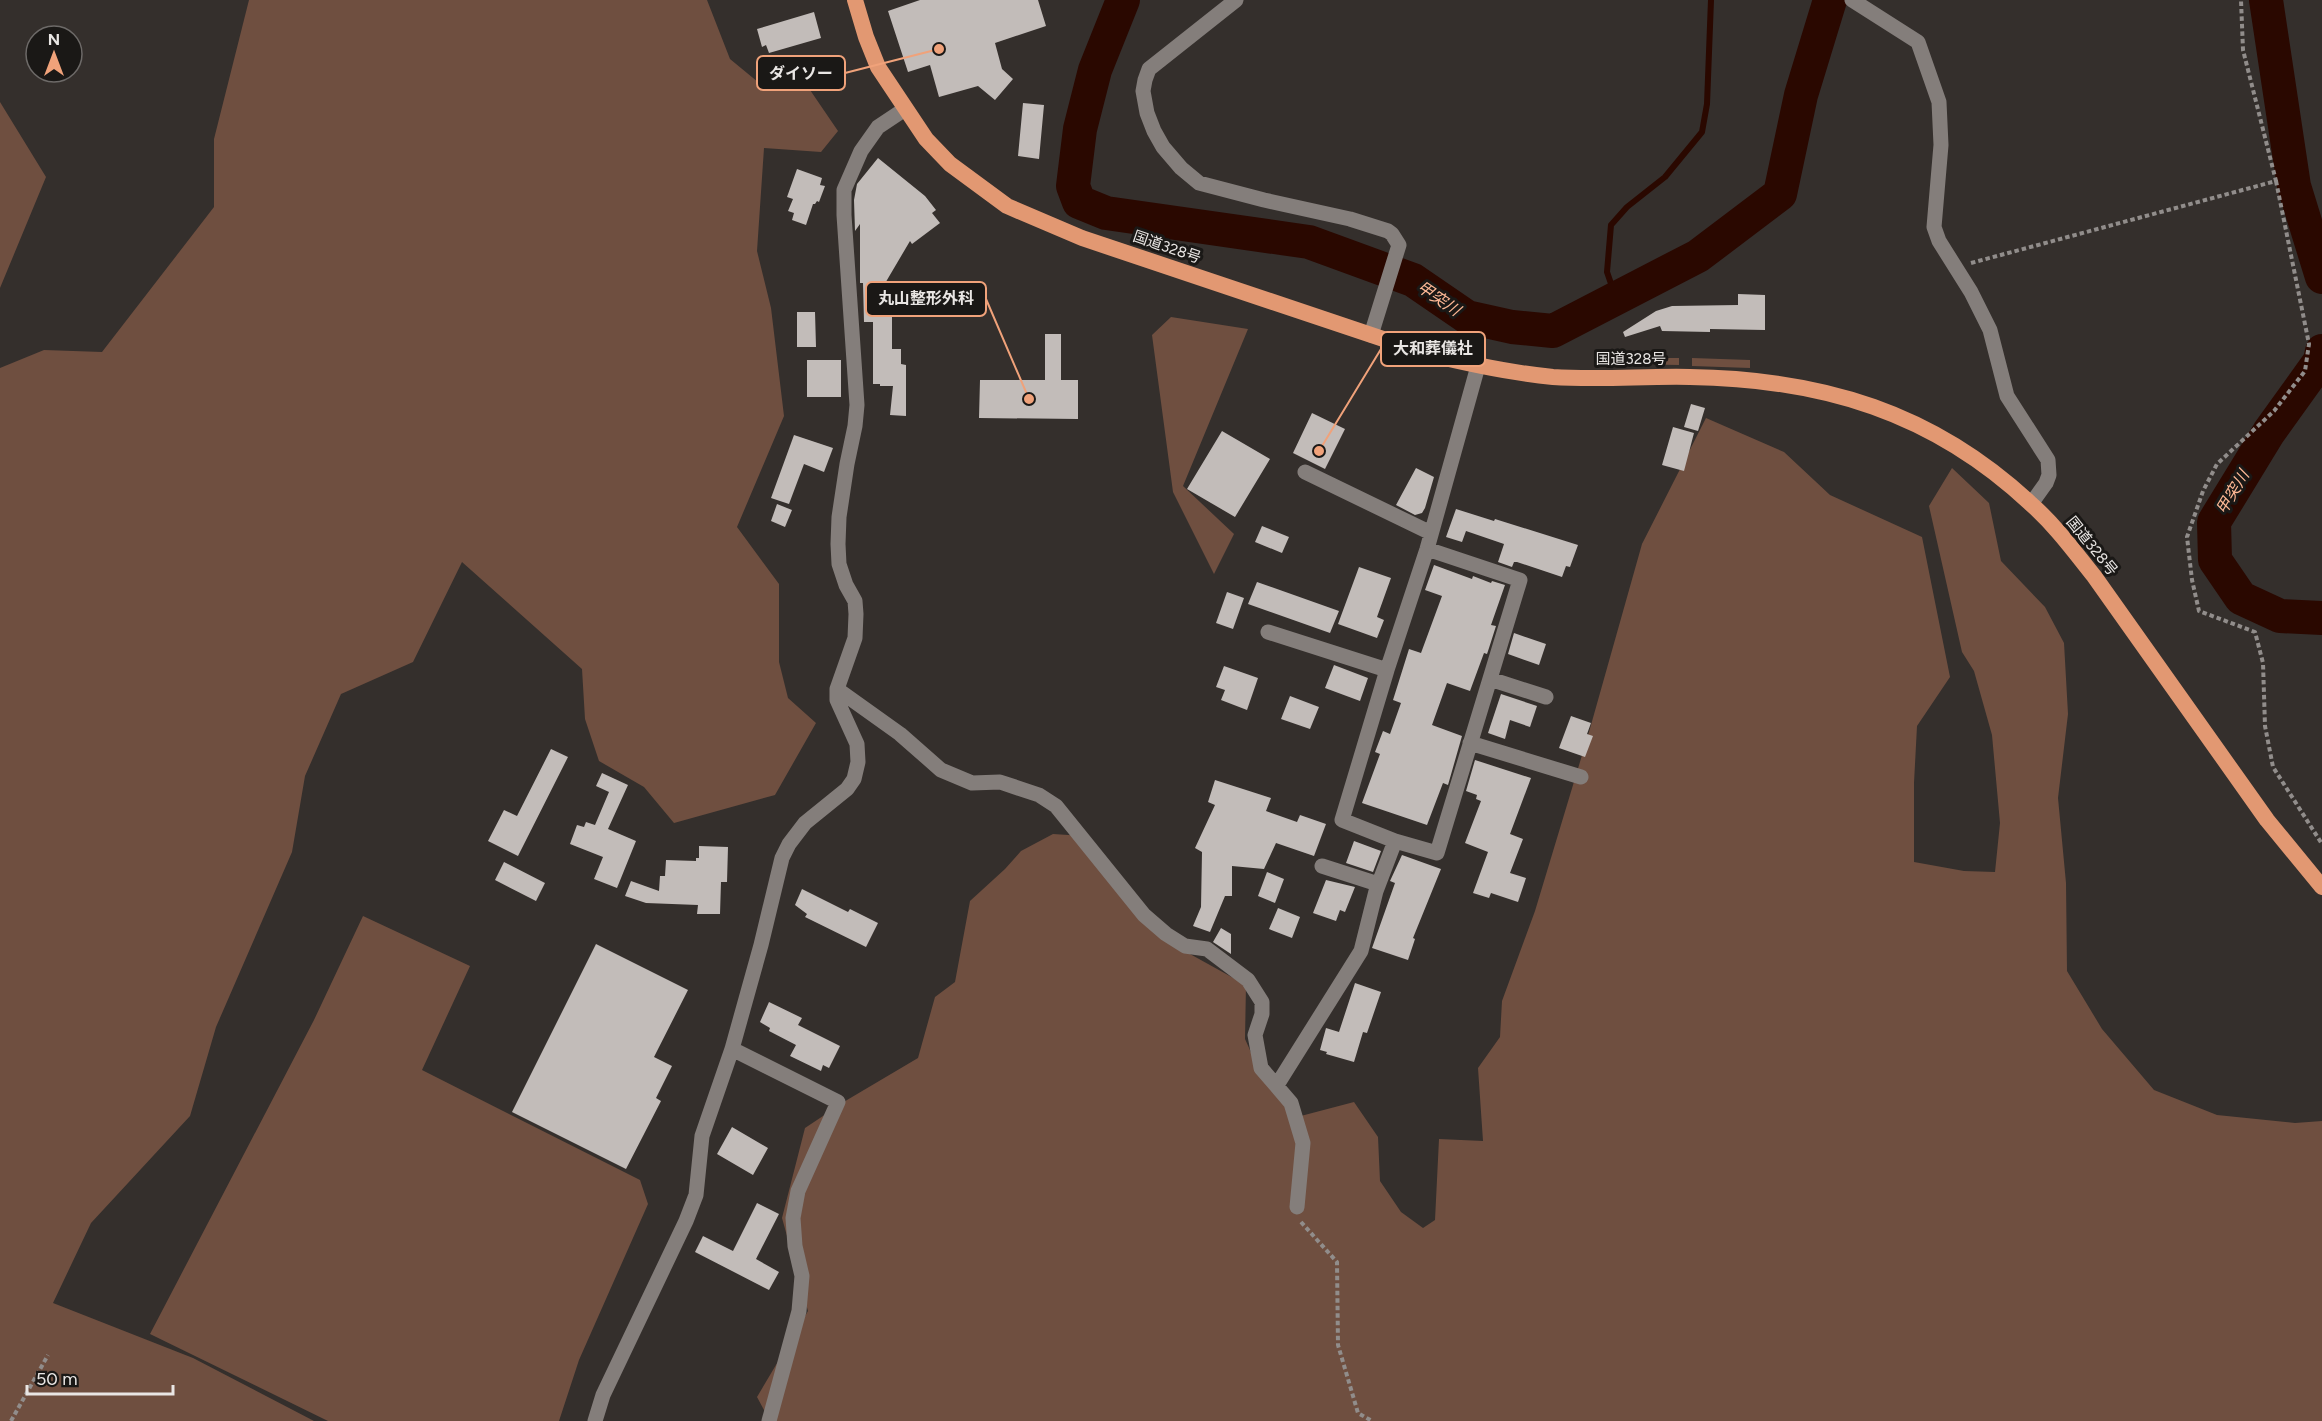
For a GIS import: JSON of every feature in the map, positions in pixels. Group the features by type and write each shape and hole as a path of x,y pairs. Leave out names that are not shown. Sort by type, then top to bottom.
{"highway":[{"name":"国道328号","path":"855,0 878,67 926,139 950,164 1007,206 1082,237 1373,327 1428,354 1478,366 1554,377 1691,377 1805,387 1858,400 1911,421 1956,445 2031,504 2094,576 2267,820 2322,887"}],"street":[{"path":"1236,0 1149,69 1143,91 1147,113 1163,147 1181,168 1199,183 1369,225 1392,234 1399,245 1373,327"},
{"path":"1852,0 1918,42 1940,102 1941,146 1934,227 1939,241 1971,292 1990,330 2007,396 2048,460 2049,475 2046,483 2031,504"},
{"path":"595,1421 603,1395 686,1221 696,1195 702,1136 732,1049 782,858 789,844 805,823 847,789 854,779 858,762 857,744 840,712 837,700 837,689 855,638 856,614 855,601 846,585 839,564 838,544 839,517 855,426 856,405 844,190 861,151 878,127 905,109"},
{"path":"1427,549 1520,580 1437,853 1395,841 1342,820 1387,670 1427,549 1478,366"},
{"path":"1305,472 1431,533"},
{"path":"1268,632 1387,670"},
{"path":"1490,679 1546,697"},
{"path":"837,689 900,734 941,770 972,783 1000,782 1039,795 1056,806 1144,915 1166,934 1185,946 1207,949 1248,980 1262,1002 1262,1014 1255,1035 1261,1068 1291,1103 1303,1143 1297,1207"},
{"path":"1470,743 1581,777"},
{"path":"1277,1085 1361,951 1378,884 1395,841"},
{"path":"1322,866 1378,884"},
{"path":"732,1049 838,1102 798,1191 793,1218 795,1246 802,1276 799,1311 769,1421"}],"path":[{"path":"2241,0 2243,50 2276,181 2309,344 2305,371 2274,411 2217,464 2203,491 2187,537 2192,580 2199,611 2255,632 2263,663 2265,726 2273,767 2322,844"},
{"path":"1954,267 2276,181"},
{"path":"1297,1207 1302,1225 1337,1262 1338,1345 1358,1413 1372,1421"},
{"path":"12,1421 48,1354"}],"shaded area":[{"path":"249,0 707,0 730,59 764,87 808,87 838,131 821,152 764,148 757,251 771,308 784,416 737,527 779,584 779,662 788,698 816,723 775,795 674,823 644,787 599,761 585,719 582,669 462,562 413,662 341,694 305,776 292,852 216,1027 190,1116 91,1223 53,1303 193,1358 314,1421 0,1421 0,368 44,350 102,352 214,207 214,139"},
{"path":"0,102 46,177 0,288"},
{"path":"1171,317 1248,329 1183,486 1234,534 1214,574 1173,492 1152,335"},
{"path":"1620,358 1679,358 1679,365 1620,364"},
{"path":"1692,358 1750,360 1750,368 1692,366"},
{"path":"1706,418 1784,452 1830,495 1922,537 1950,677 1917,726 1914,862 1964,871 1995,872 2000,823 1992,735 1974,671 1962,652 1929,506 1952,468 1989,503 2001,561 2045,607 2064,643 2068,714 2058,798 2066,883 2067,971 2102,1029 2154,1090 2217,1115 2295,1123 2322,1121 2322,1421 770,1421 757,1397 808,1311 782,1218 805,1128 918,1058 935,997 955,982 970,901 1021,851 1053,834 1084,836 1141,921 1190,954 1246,985 1245,1039 1263,1079 1297,1117 1354,1102 1378,1137 1380,1181 1401,1212 1423,1228 1435,1220 1439,1139 1483,1141 1478,1068 1500,1037 1502,1001 1535,911 1642,544"},
{"path":"363,916 470,966 422,1070 640,1180 648,1204 579,1360 559,1421 328,1421 150,1334 314,1020"}],"building":[{"path":"920,0 1038,0 1046,26 995,43 1002,69 1013,79 995,100 978,86 939,97 930,65 908,72 888,11"},
{"path":"814,12 821,38 769,53 766,45 762,47 757,29"},
{"path":"1023,103 1044,105 1039,159 1018,156"},
{"path":"878,158 925,196 936,210 932,213 940,223 912,244 910,241 877,297 899,297 900,314 892,314 892,349 901,349 901,364 906,365 906,416 890,415 893,386 873,384 873,322 864,322 863,283 860,283 860,224 855,231 854,200 857,184"},
{"path":"797,169 822,178 820,185 825,186 819,202 813,204 806,225 792,220 794,213 788,211 793,199 787,197"},
{"path":"1738,294 1765,295 1765,330 1662,331 1660,326 1625,337 1623,332 1656,311 1672,306 1738,305"},
{"path":"797,312 815,312 816,347 797,347"},
{"path":"1045,334 1061,334 1061,380 1078,380 1078,419 979,418 980,380 1045,380"},
{"path":"807,360 841,360 841,397 807,397"},
{"path":"1691,404 1705,408 1698,431 1684,427"},
{"path":"1312,413 1345,429 1325,469 1293,453"},
{"path":"1673,427 1694,433 1684,471 1662,465"},
{"path":"1222,431 1270,459 1235,517 1187,489"},
{"path":"794,435 833,448 824,472 804,464 789,504 771,498"},
{"path":"1416,468 1434,477 1425,508 1422,513 1415,515 1396,505"},
{"path":"777,504 792,510 785,527 771,521"},
{"path":"1456,509 1578,545 1570,567 1566,566 1562,577 1517,562 1514,562 1512,567 1498,562 1504,544 1466,531 1462,542 1446,537"},
{"path":"1262,526 1289,537 1282,553 1255,542"},
{"path":"1434,565 1472,579 1473,576 1491,583 1492,581 1505,585 1491,625 1496,626 1489,648 1487,654 1484,653 1470,691 1447,683 1432,725 1462,736 1448,785 1443,783 1427,825 1362,803 1380,754 1375,752 1383,731 1390,734 1401,703 1393,700 1409,649 1421,653 1442,596 1425,590"},
{"path":"1359,567 1391,578 1377,617 1384,620 1377,638 1338,624"},
{"path":"1257,582 1339,611 1330,633 1248,604"},
{"path":"1227,592 1244,598 1233,629 1216,623"},
{"path":"1514,633 1546,644 1539,665 1508,654"},
{"path":"1334,665 1368,678 1360,701 1325,688"},
{"path":"1224,666 1258,678 1247,710 1221,700 1225,690 1216,687"},
{"path":"1501,694 1537,706 1530,727 1510,720 1505,739 1488,733"},
{"path":"1290,696 1319,707 1310,729 1281,719"},
{"path":"1571,716 1591,723 1587,734 1593,736 1585,757 1559,748"},
{"path":"551,749 568,757 518,856 488,841 504,810 517,816"},
{"path":"1475,760 1531,778 1510,834 1523,839 1510,873 1526,878 1518,902 1491,893 1489,898 1473,893 1488,852 1465,843 1481,801 1476,799 1477,795 1466,791"},
{"path":"602,773 628,785 608,829 636,841 617,888 594,879 603,857 570,844 577,825 584,827 586,822 595,825 609,792 596,786"},
{"path":"1215,780 1271,798 1266,811 1297,822 1300,815 1326,824 1314,856 1276,843 1264,869 1232,866 1232,896 1225,896 1210,932 1193,926 1201,907 1202,852 1195,848 1215,805 1208,802"},
{"path":"1354,841 1381,851 1373,872 1346,863"},
{"path":"699,846 728,847 727,882 721,882 720,914 697,914 698,905 646,903 625,896 631,881 659,891 660,876 665,876 666,860 696,861 696,858 699,858"},
{"path":"1402,855 1441,869 1413,938 1415,939 1408,960 1372,948 1395,883 1390,881"},
{"path":"504,862 545,883 536,901 495,880"},
{"path":"1267,872 1284,879 1275,903 1258,896"},
{"path":"1326,880 1355,887 1345,912 1340,910 1336,921 1313,913"},
{"path":"802,889 848,912 850,909 878,923 866,947 805,917 807,914 795,905"},
{"path":"1278,908 1300,917 1292,938 1269,929"},
{"path":"1221,928 1231,934 1231,954 1213,942"},
{"path":"596,944 688,990 654,1057 672,1066 656,1098 661,1101 626,1169 512,1112"},
{"path":"1355,983 1381,992 1367,1033 1363,1032 1354,1062 1320,1050 1326,1028 1339,1032"},
{"path":"769,1002 802,1018 798,1025 840,1046 829,1068 823,1065 821,1071 790,1056 796,1045 769,1031 770,1028 760,1022"},
{"path":"732,1127 768,1148 753,1175 717,1154"},
{"path":"757,1203 779,1214 756,1259 779,1272 769,1290 695,1252 703,1236 733,1251"}],"waterway":[{"name":"甲突川","path":"1123,0 1095,70 1080,129 1073,186 1079,202 1106,213 1309,242 1413,280 1467,317 1512,327 1553,331 1698,256 1780,194 1801,95 1830,0"},
{"path":"1616,298 1607,272 1611,225 1627,207 1665,177 1702,132 1707,104 1711,0"},
{"name":"甲突川","path":"2266,0 2294,186 2322,277"},
{"name":"甲突川","path":"2322,351 2320,361 2269,432 2214,522 2215,560 2241,598 2280,616 2322,618"}],"place":[{"name":"ダイソー","path":"939,49"},
{"name":"丸山整形外科","path":"1029,399"},
{"name":"大和葬儀社","path":"1319,451"}]}
